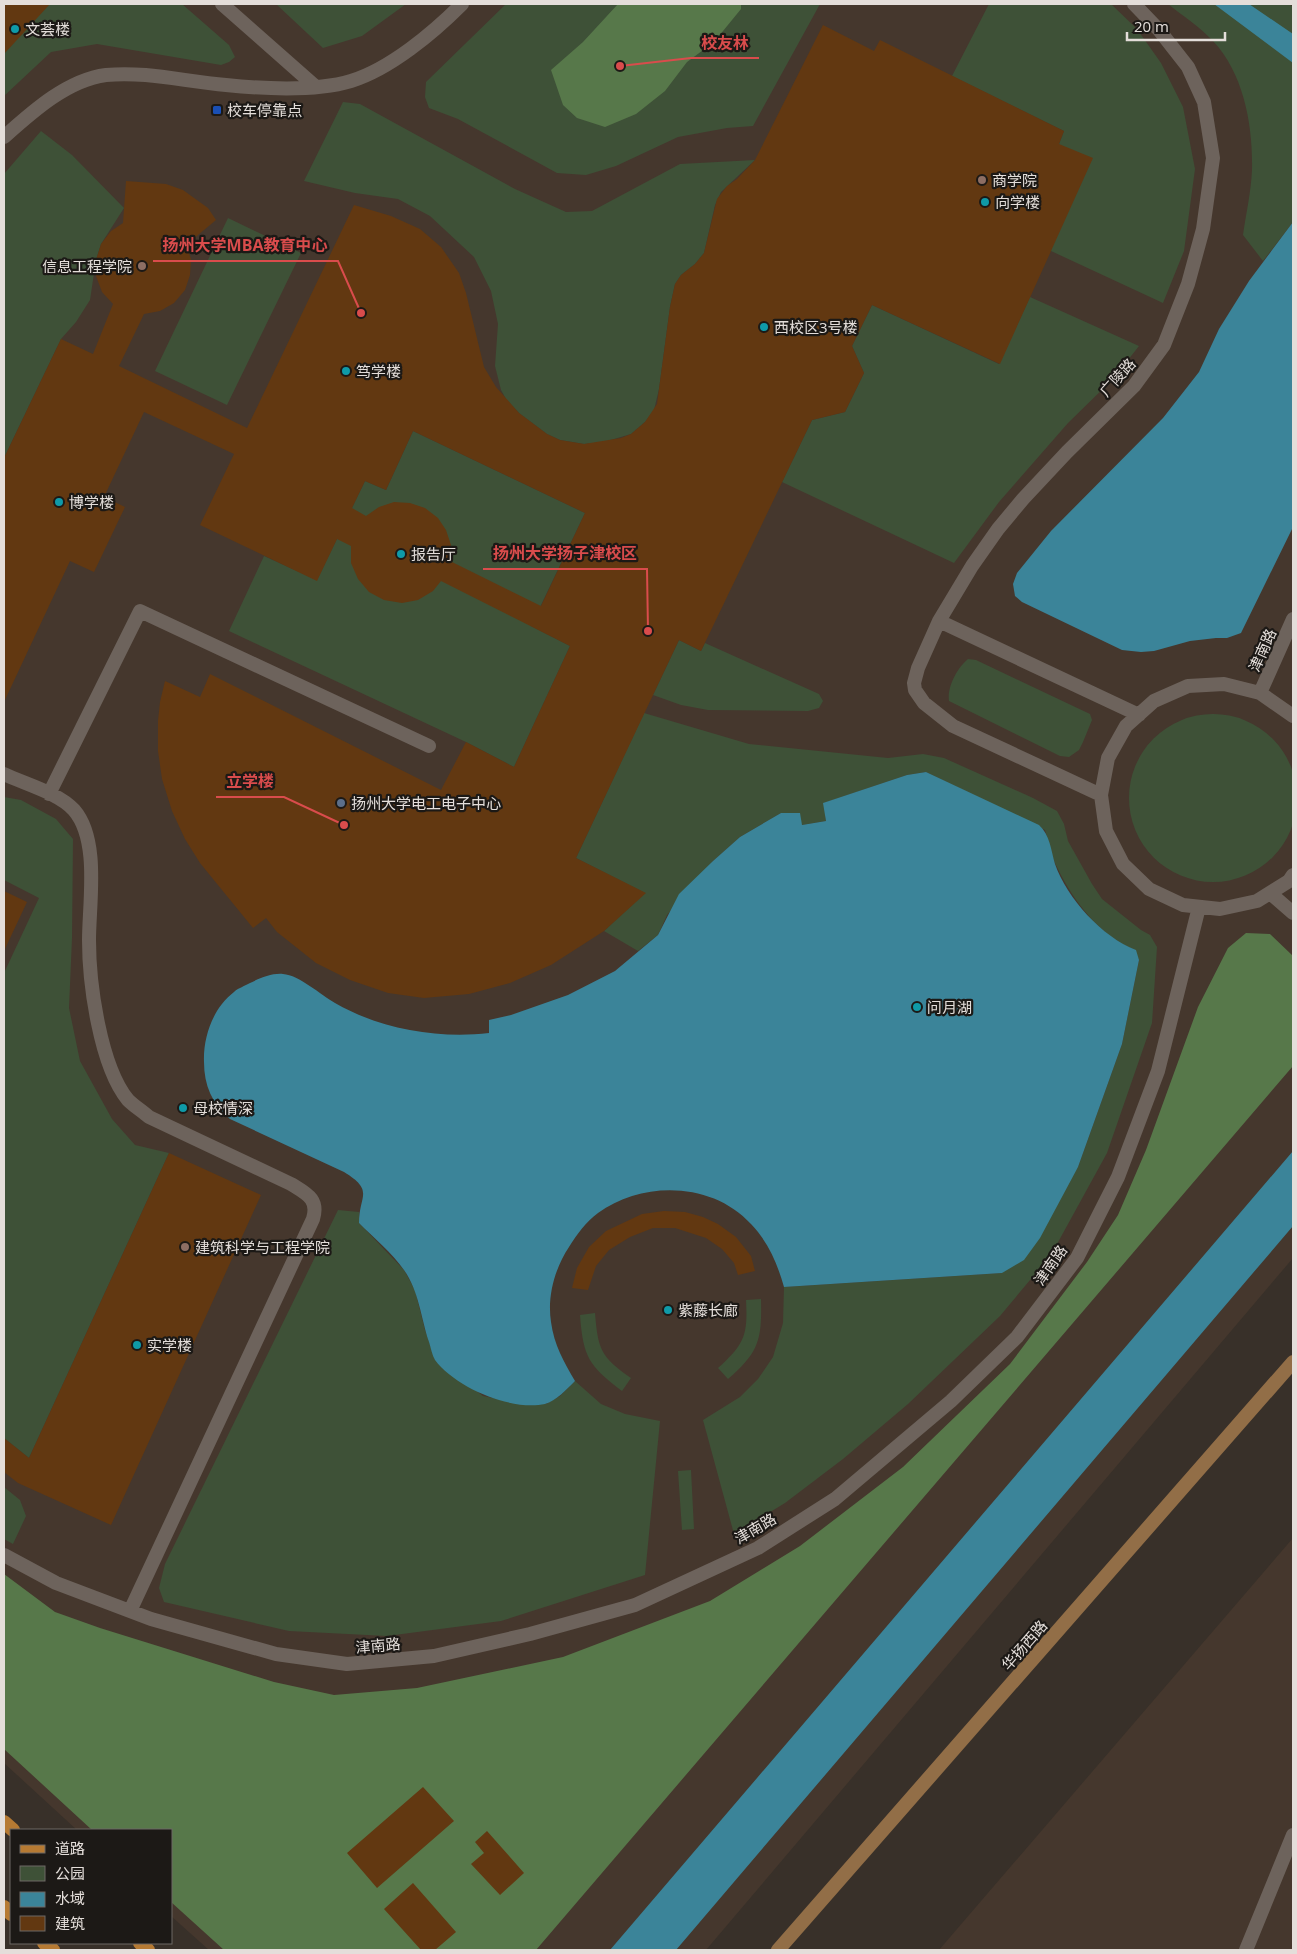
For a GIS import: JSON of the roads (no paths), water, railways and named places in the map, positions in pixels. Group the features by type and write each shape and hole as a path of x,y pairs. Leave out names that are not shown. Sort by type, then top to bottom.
{"main road":[{"name":"华扬西路","path":"778,1950 1293,1362"}],"lane":[{"path":"222,4 316,87"},
{"path":"4,137 37,108 72,86 105,76 155,75 226,86 316,87 351,80 381,67 406,51 462,4"},
{"name":"广陵路","path":"1101,795 953,726 924,703 915,690 914,683 918,668 939,621 972,566 998,529 1023,499 1067,452 1134,386 1164,345 1188,284 1203,229 1213,158 1204,102 1188,67 1159,30 1134,4"},
{"path":"49,794 140,611 429,746"},
{"name":"津南路","path":"1260,693 1293,619"},
{"path":"939,621 1139,715"},
{"name":"津南路","path":"1293,716 1260,693 1224,684 1188,686 1154,701 1126,726 1108,758 1101,795 1106,831 1123,864 1150,889 1183,905 1220,909 1257,901 1288,881 1293,875"},
{"path":"4,774 65,802 75,811 85,827 91,863 89,942 95,1005 108,1062 129,1101 148,1117 291,1184 311,1197 314,1203 315,1212 130,1611"},
{"path":"1270,893 1293,913"},
{"name":"津南路","path":"4,1555 56,1583 161,1622 276,1654 346,1664 434,1656 530,1634 635,1605 758,1548 835,1499 951,1401 1017,1337 1076,1258 1118,1176 1158,1071 1199,907"},
{"path":"1246,1950 1293,1836"}],"water":[{"path":"1214,4 1249,4 1293,34 1293,63"},
{"path":"1293,222 1293,527 1241,633 1227,638 1190,641 1154,651 1122,650 1022,602 1015,596 1013,584 1017,573 1051,531 1163,418 1199,372 1219,329 1249,281"},
{"path":"926,772 1039,825 1048,838 1055,864 1061,877 1077,903 1087,915 1111,936 1136,950 1139,960 1122,1044 1078,1167 1040,1238 1024,1260 1002,1273 784,1287 768,1246 751,1224 735,1210 717,1200 698,1193 677,1190 656,1191 636,1195 616,1202 590,1220 572,1242 556,1273 550,1302 552,1330 560,1353 575,1381 557,1398 545,1404 516,1404 501,1401 456,1380 435,1360 409,1278 394,1258 359,1223 363,1194 362,1189 354,1178 230,1119 218,1107 210,1094 204,1070 204,1052 211,1024 220,1006 237,989 258,979 275,974 289,975 352,1012 390,1026 430,1033 489,1033 489,1020 511,1015 568,995 615,971 658,935 679,894 740,837 781,813 800,813 802,825 826,821 823,803 907,775"},
{"path":"1293,1151 1293,1226 676,1950 610,1950"}],"place":[{"name":"文荟楼","path":"15,29"},
{"name":"校友林","path":"620,66"},
{"name":"校车停靠点","path":"217,110"},
{"name":"商学院","path":"982,180"},
{"name":"向学楼","path":"985,202"},
{"name":"信息工程学院","path":"142,266"},
{"name":"扬州大学MBA教育中心","path":"361,313"},
{"name":"西校区3号楼","path":"764,327"},
{"name":"笃学楼","path":"346,371"},
{"name":"博学楼","path":"59,502"},
{"name":"报告厅","path":"401,554"},
{"name":"扬州大学扬子津校区","path":"648,631"},
{"name":"扬州大学电工电子中心","path":"341,803"},
{"name":"立学楼","path":"344,825"},
{"name":"问月湖","path":"917,1007"},
{"name":"母校情深","path":"183,1108"},
{"name":"建筑科学与工程学院","path":"185,1247"},
{"name":"紫藤长廊","path":"668,1310"},
{"name":"实学楼","path":"137,1345"}]}
